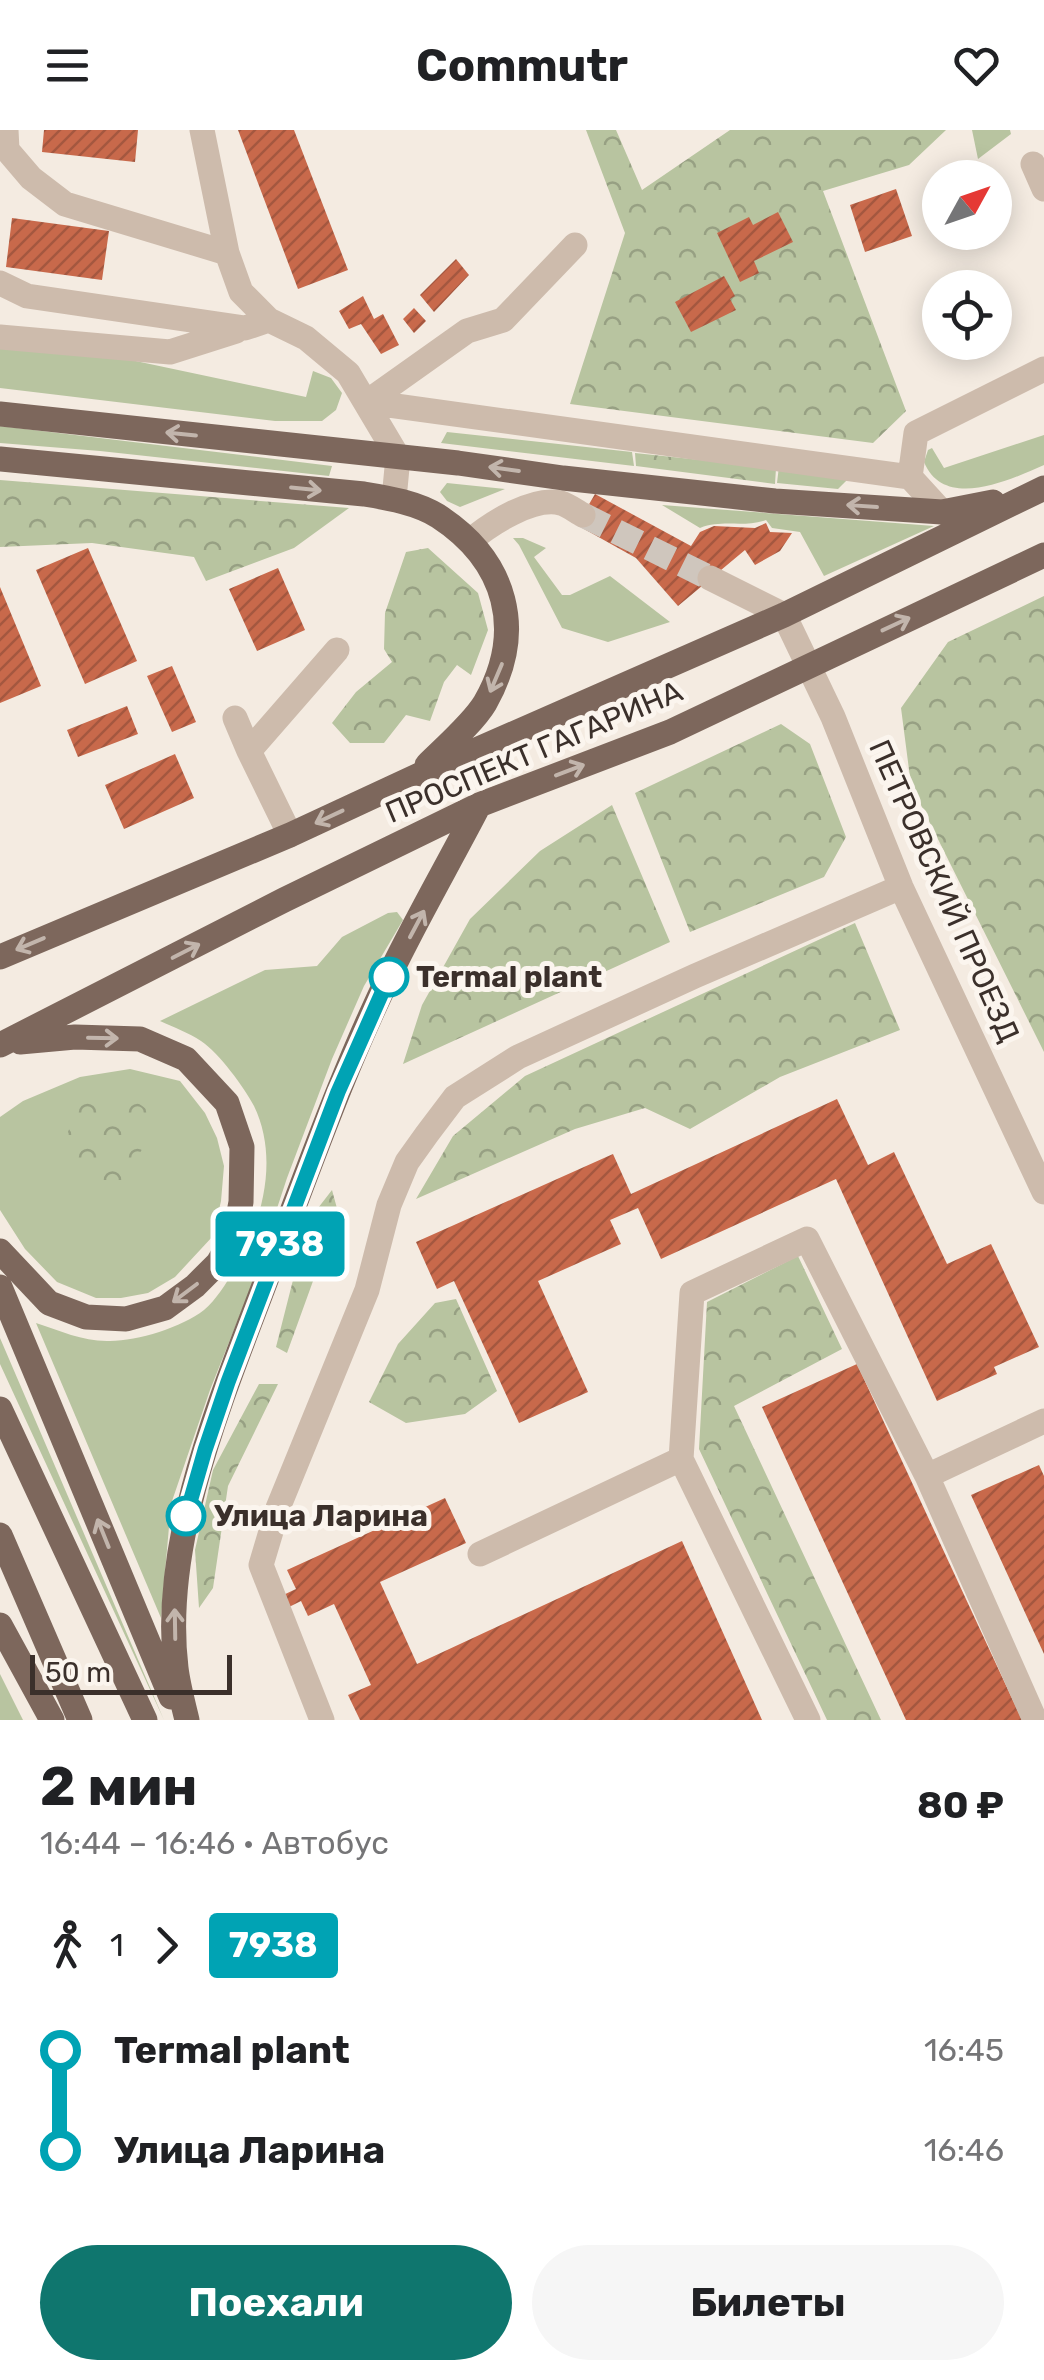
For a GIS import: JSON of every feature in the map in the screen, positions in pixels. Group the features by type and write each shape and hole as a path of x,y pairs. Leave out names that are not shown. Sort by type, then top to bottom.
{"main road":[{"path":"0,414 458,462 561,490 942,512 1036,492"},
{"path":"0,459 394,498 435,514 470,541 492,573 506,605 508,637 501,667 484,706 418,776"},
{"name":"ПРОСПЕКТ ГАГАРИНА","path":"0,956 290,835 784,616 1036,492"},
{"name":"ПРОСПЕКТ ГАГАРИНА","path":"3,1044 479,805 670,732 1044,556"},
{"path":"184,1720 176,1668 174,1603 186,1516 205,1450 345,1074 391,972 479,805"},
{"path":"0,1251 49,1302 86,1318 126,1318 165,1308 218,1263 235,1234 242,1147 227,1103 186,1059 140,1039 74,1037 3,1044"},
{"path":"0,1286 184,1720"},
{"path":"0,1409 145,1720"},
{"path":"0,1535 80,1720"},
{"path":"0,1624 52,1720"}],"street":[{"path":"6,130 7,150 31,178 64,204 226,253"},
{"path":"202,130 226,253 257,324"},
{"path":"1034,164 1044,189"},
{"path":"368,402 467,332 502,320 575,246"},
{"path":"0,283 27,296 257,324 306,338 348,373 368,402 398,457 394,498"},
{"path":"0,337 170,352 257,324"},
{"path":"910,477 916,433 1044,369"},
{"path":"368,402 910,477 942,512"},
{"path":"470,541 493,522 561,490 584,515"},
{"path":"710,578 784,616"},
{"name":"ПЕТРОВСКИЙ ПРОЕЗД","path":"784,616 833,717 901,887 1044,1192"},
{"path":"249,751 338,650"},
{"path":"235,718 290,835"},
{"path":"322,1720 261,1564 278,1508 367,1290 389,1205 407,1162 455,1098 518,1057 901,887"},
{"path":"808,1720 681,1459 692,1293 807,1239 927,1476 1035,1720"},
{"path":"927,1476 1044,1420"},
{"path":"480,1554 681,1459"}],"green space":[{"path":"586,130 616,130 642,190 730,130 946,130 909,165 823,191 906,411 873,443 570,404 625,233"},
{"path":"972,130 1010,130 1011,134 978,159"},
{"path":"0,347 112,356 306,397 313,371 331,378 342,393 336,410 322,421 275,421 0,388"},
{"path":"0,426 332,466 329,476 0,443"},
{"path":"447,432 632,452 634,466 441,443"},
{"path":"1044,435 1044,465 979,488 946,485 934,477 924,462 932,448 944,468"},
{"path":"635,453 776,468 775,484 636,466"},
{"path":"779,466 851,476 838,489 777,483"},
{"path":"0,480 349,508 294,548 206,581 194,557 92,543 0,547"},
{"path":"447,483 505,489 460,507 440,492"},
{"path":"662,505 934,526 824,576 800,532 772,528 766,520 700,528"},
{"path":"513,538 546,548 534,557 562,595 610,576 670,622 608,642 562,628"},
{"path":"428,548 478,593 488,630 471,675 457,665 444,682 430,721 406,715 384,743 350,743 332,723 356,692 392,662 384,649 385,613 406,552"},
{"path":"1044,596 1044,1052 911,785 901,708 948,642"},
{"path":"781,724 810,744 846,837 824,877 690,932 635,793"},
{"path":"612,805 670,942 403,1064 422,1005 470,919 540,851"},
{"path":"397,912 403,920 364,986 332,1059 171,1504 161,1618 36,1323 82,1338 121,1340 172,1327 195,1316 213,1301 236,1267 254,1229 264,1188 266,1146 254,1106 223,1062 201,1041 160,1021 265,970 317,966 342,937"},
{"path":"855,923 900,1030 780,1077 690,1129 645,1108 575,1129 416,1199 453,1136 525,1076"},
{"path":"130,1069 180,1081 205,1113 224,1166 221,1201 213,1236 175,1277 148,1293 96,1298 57,1282 25,1249 0,1210 0,1117 23,1101 80,1077"},
{"path":"122,1091 161,1120 110,1199 87,1185 67,1134 83,1098"},
{"path":"332,1190 338,1212 287,1353 276,1347 308,1221"},
{"path":"798,1256 842,1349 734,1406 881,1720 827,1720 699,1449 707,1302"},
{"path":"456,1299 497,1391 465,1414 406,1423 369,1402 398,1344 435,1303"},
{"path":"0,1338 164,1720 0,1364"},
{"path":"259,1384 278,1384 228,1486 213,1588 199,1608 195,1550 213,1470"},
{"path":"0,1674 23,1720 0,1720"}],"building":[{"path":"44,130 138,130 135,162 42,152"},
{"path":"238,130 294,130 348,270 298,289"},
{"path":"896,189 912,236 865,252 850,205"},
{"path":"778,212 793,242 754,261 759,273 740,282 717,233 749,217 753,225"},
{"path":"12,218 109,231 102,280 6,267"},
{"path":"456,259 469,275 434,312 420,295"},
{"path":"724,276 735,296 730,299 736,310 691,332 675,302"},
{"path":"363,296 374,319 383,314 399,345 381,354 361,324 349,329 339,311"},
{"path":"414,308 426,321 414,333 403,319"},
{"path":"595,494 691,546 700,532 714,526 755,528 766,523 770,532 792,533 780,551 755,565 745,550 678,606 636,558 577,525"},
{"path":"88,548 137,661 85,684 36,570"},
{"path":"278,568 305,630 257,651 229,589"},
{"path":"0,587 41,686 0,703"},
{"path":"172,666 196,722 172,732 147,676"},
{"path":"127,706 138,734 78,757 67,730"},
{"path":"175,754 194,798 124,829 105,785"},
{"path":"837,1099 868,1165 894,1152 947,1264 991,1244 1039,1347 994,1367 997,1374 937,1401 836,1179 661,1259 638,1208 610,1220 621,1244 538,1281 588,1392 519,1423 454,1281 437,1289 416,1242 613,1154 631,1194"},
{"path":"857,1364 1022,1720 906,1720 762,1407"},
{"path":"1039,1465 1044,1476 1044,1654 971,1495"},
{"path":"445,1498 466,1543 380,1582 417,1664 682,1541 762,1720 360,1720 348,1695 371,1685 334,1604 308,1616 301,1601 285,1609 279,1597 296,1589 287,1570"}],"tunnel":[{"path":"583,515 710,578"}],"bus line":[{"name":"7938","path":"186,1516 228,1382 338,1092 389,977"}],"place":[{"name":"Termal plant","path":"389,977"},
{"name":"Улица Ларина","path":"186,1516"}]}
